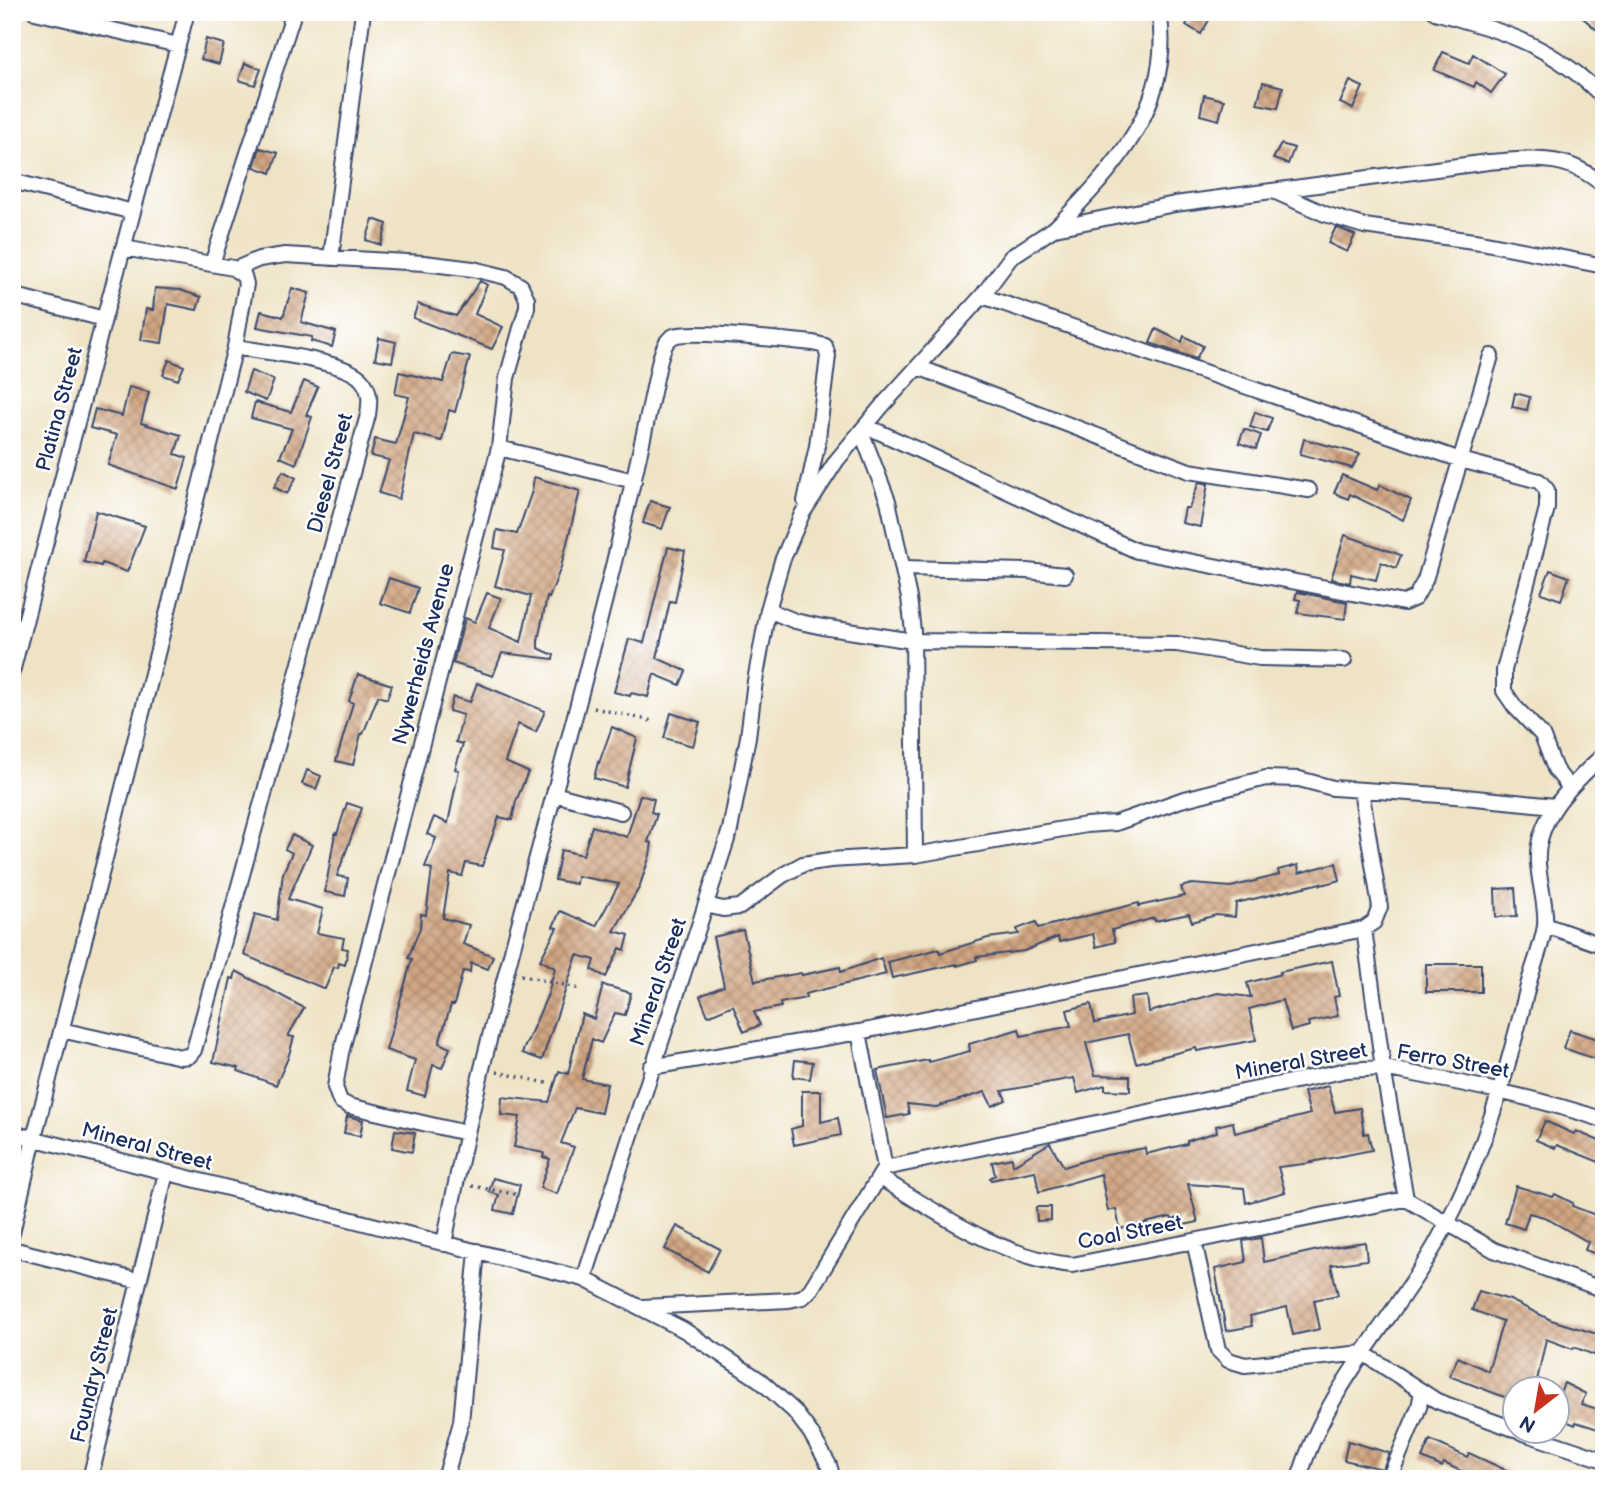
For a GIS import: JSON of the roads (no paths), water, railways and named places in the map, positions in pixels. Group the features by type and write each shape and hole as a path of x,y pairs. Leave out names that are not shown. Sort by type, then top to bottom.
{"street":[{"path":"35,12 178,45"},
{"name":"Platina Street","path":"12,672 187,12"},
{"path":"212,264 294,12"},
{"path":"331,258 363,12"},
{"path":"706,905 727,841 737,799 768,610 782,561 802,514 837,460 982,296 1011,257 1055,228 1114,165 1143,119 1155,90 1160,68 1159,12"},
{"path":"1435,12 1510,34 1536,46 1576,71 1604,98"},
{"path":"1055,228 1175,204 1488,162 1558,160 1572,165 1604,186"},
{"path":"12,181 134,212"},
{"path":"1275,192 1345,222 1481,242 1604,266"},
{"path":"12,1233 235,347 246,284 244,276 236,269 124,248"},
{"path":"236,269 248,262 272,256 331,258 473,269 500,275 521,286 527,299 527,307 507,378 499,448 634,481"},
{"path":"12,295 104,318"},
{"path":"982,296 1461,460 1539,481 1547,490 1547,508 1504,670 1504,691 1515,707 1542,735 1555,769 1570,788"},
{"path":"444,1244 481,1068 578,704 634,481 660,359 667,342 674,337 697,335 825,346 828,356 817,446 802,514"},
{"name":"Diesel Street","path":"61,1030 181,1058 189,1056 194,1050 368,415 369,394 363,381 353,372 334,365 235,347"},
{"path":"863,429 1137,551 1404,603 1415,597 1424,580 1491,356"},
{"path":"918,367 1189,471 1309,490"},
{"path":"863,429 888,501 903,568 913,641 915,855"},
{"name":"Nywerheids Avenue","path":"466,1133 349,1106 340,1101 335,1087 341,1054 499,448"},
{"path":"903,568 1027,571 1065,575"},
{"path":"768,610 795,621 822,627 913,641 1177,645 1260,659 1344,660"},
{"path":"1299,1479 1315,1437 1367,1347 1424,1264 1447,1222 1479,1151 1500,1090 1545,925 1538,862 1538,844 1543,826 1570,788 1604,754"},
{"name":"Mineral Street","path":"12,1133 584,1279 706,905 723,909 740,907 783,875 803,864 915,855 1116,822 1181,800 1266,778 1299,779 1333,788 1555,806"},
{"path":"1361,790 1380,907 1374,922 1364,929"},
{"path":"554,794 621,812"},
{"path":"1545,925 1604,946"},
{"name":"Mineral Street","path":"652,1067 859,1032 1364,929 1383,1068 1347,1070 882,1172"},
{"path":"643,1307 789,1300 803,1297 811,1289 882,1172 859,1032"},
{"name":"Ferro Street","path":"1406,1199 1383,1068 1500,1090 1604,1119"},
{"name":"Coal Street","path":"882,1172 973,1233 1050,1263 1072,1265 1406,1199"},
{"name":"Foundry Street","path":"90,1479 166,1173"},
{"path":"1406,1199 1494,1250 1604,1290"},
{"path":"1194,1241 1219,1350 1228,1360 1245,1365 1367,1347 1422,1392 1444,1405 1500,1424"},
{"name":"Foundry Street","path":"12,1249 139,1281"},
{"path":"445,1479 461,1422 477,1251"},
{"path":"584,1279 684,1330 761,1381 810,1432 829,1465 833,1479"},
{"path":"1389,1479 1419,1407 1422,1392"},
{"path":"1562,1446 1604,1460"}]}
